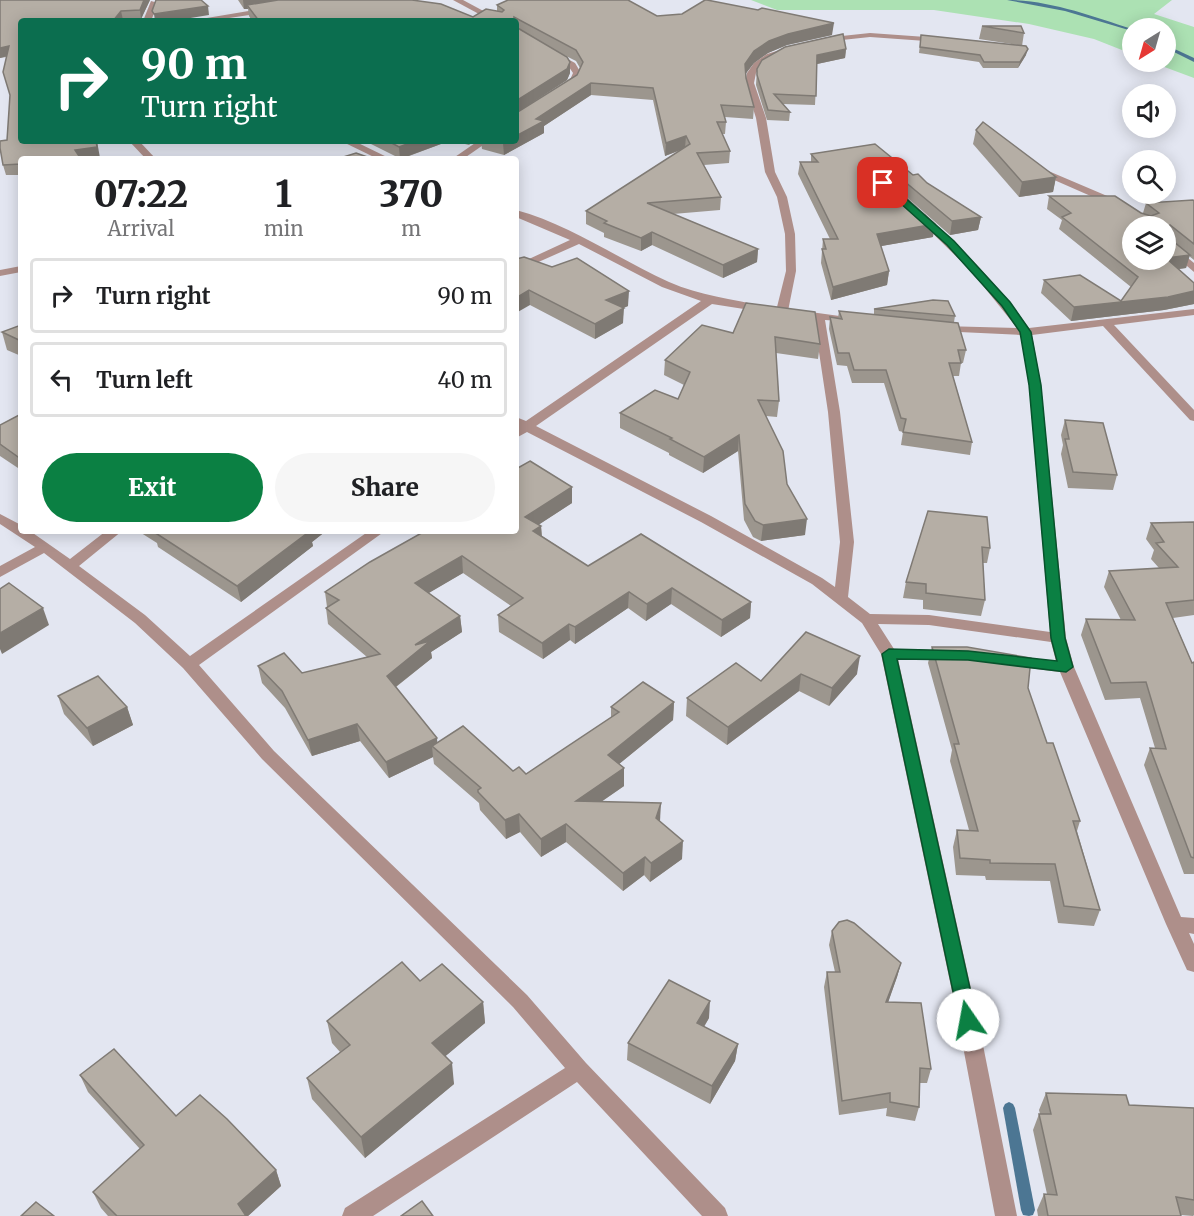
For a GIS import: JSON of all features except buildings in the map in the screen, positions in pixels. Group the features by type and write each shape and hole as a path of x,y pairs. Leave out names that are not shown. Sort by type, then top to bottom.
{"street":[{"path":"457,0 492,18"},
{"path":"148,18 154,3"},
{"path":"214,18 276,9"},
{"path":"814,43 870,35 951,41"},
{"path":"546,49 572,65 577,73 573,83 558,93"},
{"path":"782,311 790,271 788,223 782,197 771,175 764,150 762,123 758,105 751,91 750,78 756,66 764,58 787,51"},
{"path":"137,144 148,156"},
{"path":"353,144 379,156"},
{"path":"462,156 480,144"},
{"path":"1027,163 1066,183 1122,206 1135,216"},
{"path":"913,209 950,243 1006,304 1026,332 1035,385 1058,638 1066,667 1174,924 1194,963"},
{"path":"519,214 579,240 666,285 710,300 867,322"},
{"path":"519,268 579,240"},
{"path":"1176,252 1194,269"},
{"path":"0,273 18,270"},
{"path":"710,300 520,427 706,519 817,581 867,619 889,654 968,1020 1006,1216"},
{"path":"926,327 1026,332 1194,312"},
{"path":"819,316 837,433 847,542 841,598"},
{"path":"1106,322 1194,417"},
{"path":"0,518 18,530"},
{"path":"24,534 140,619 189,664 268,755 520,1001 579,1070 717,1216"},
{"path":"70,566 111,534"},
{"path":"189,664 374,534"},
{"path":"0,572 45,548"},
{"path":"867,619 929,621 1058,638"},
{"path":"889,654 968,656"},
{"path":"1000,660 1066,667"},
{"path":"1174,924 1194,926"},
{"path":"353,1216 579,1070"}],"green space":[{"path":"751,0 1172,0 1154,14 1166,18 1122,18 1122,50 1094,39 1029,24 934,10 777,10"},
{"path":"1176,21 1194,27 1194,78 1176,71"}],"waterway":[{"path":"1009,0 1066,10 1122,27"},
{"path":"1176,51 1194,60"},
{"path":"1009,1108 1028,1210"}],"route":[{"path":"883,183 950,243 1006,304 1026,332 1035,385 1058,638 1066,667 968,656 889,654 968,1020"}]}
